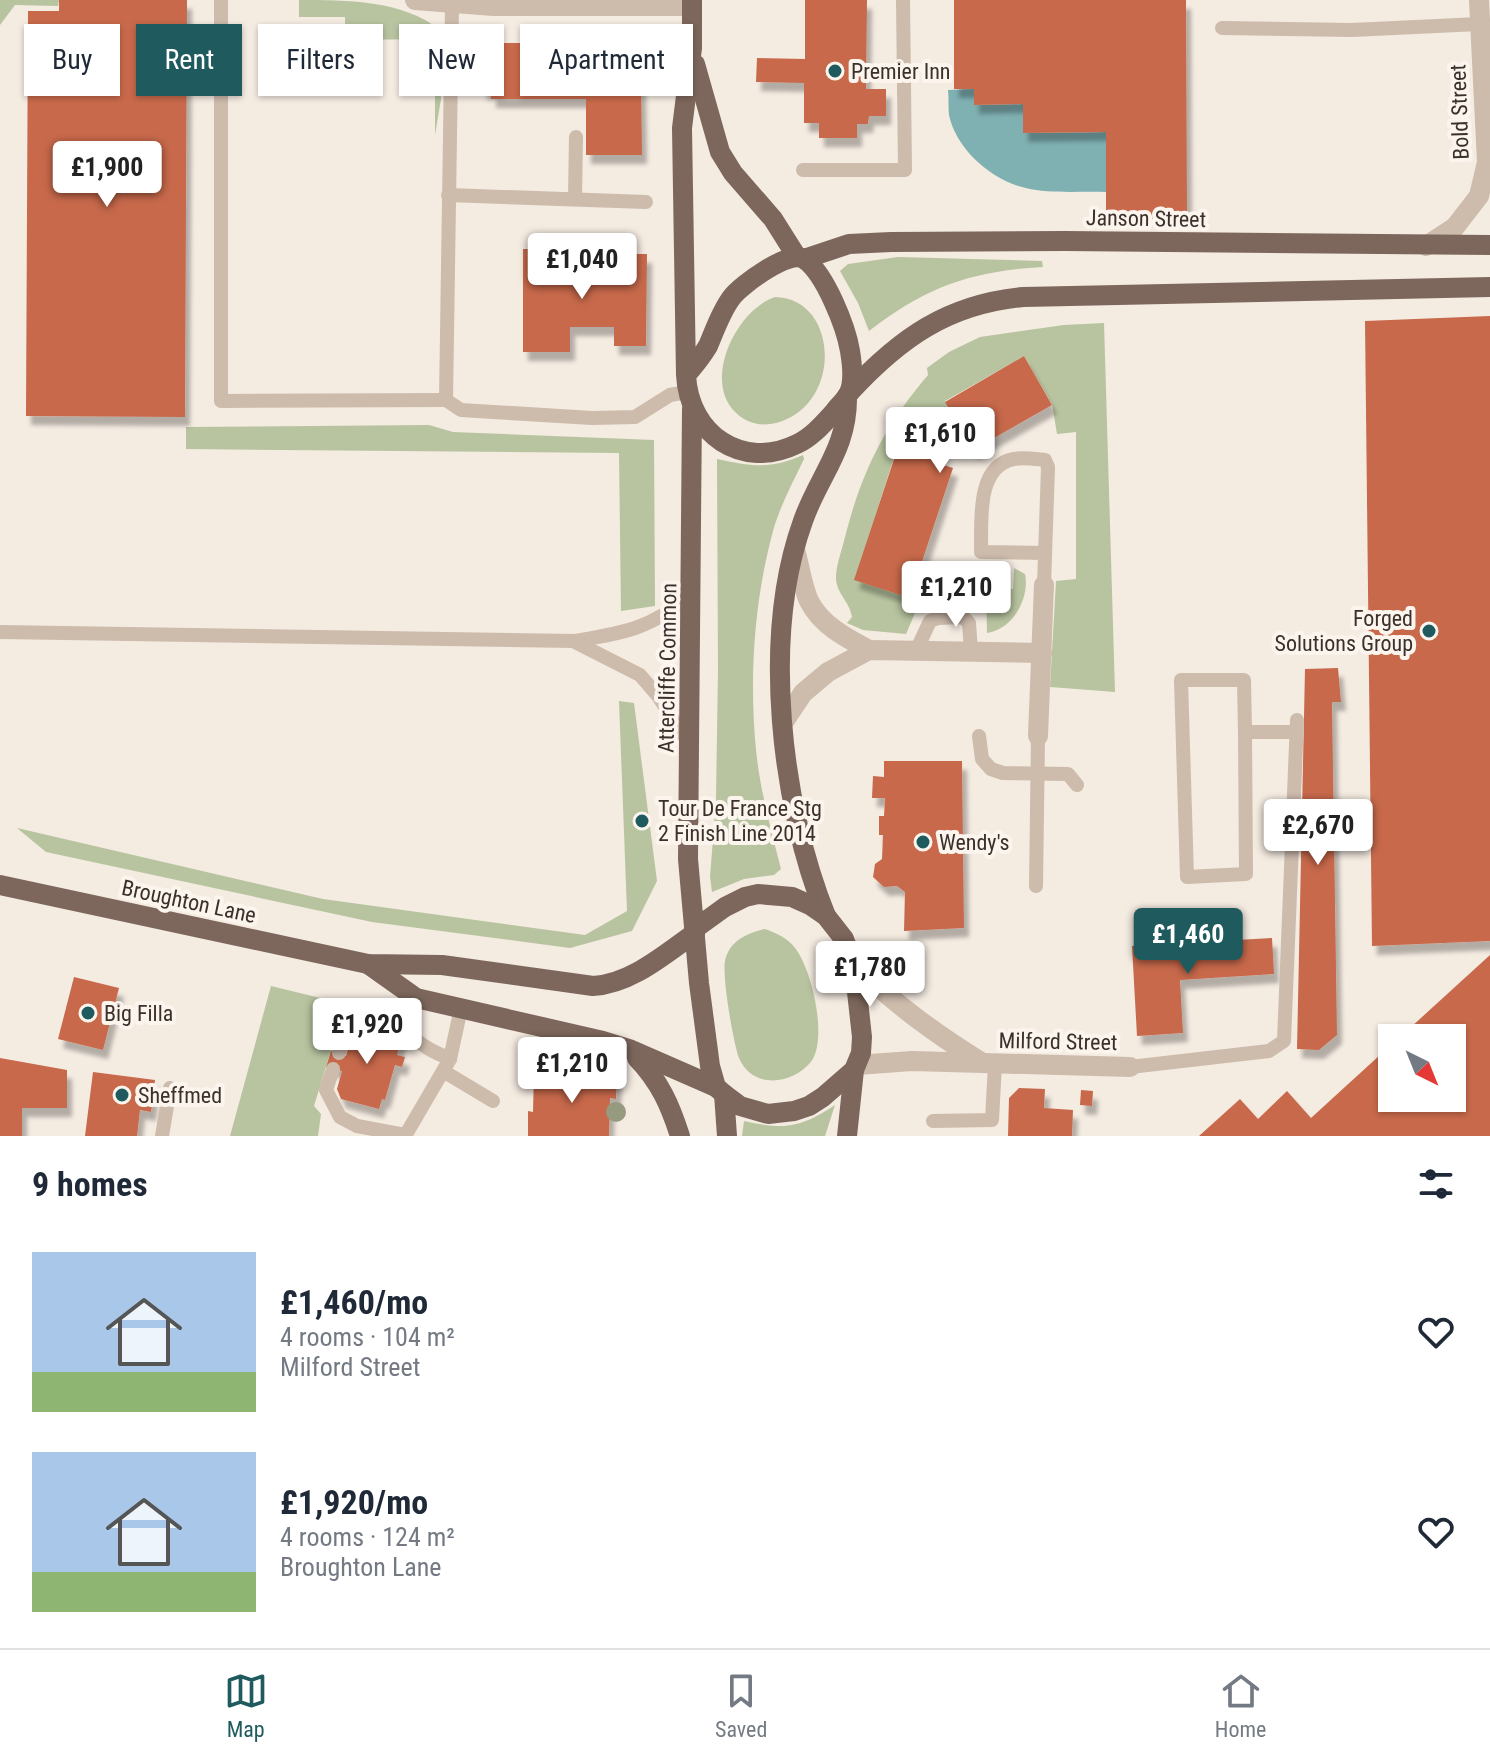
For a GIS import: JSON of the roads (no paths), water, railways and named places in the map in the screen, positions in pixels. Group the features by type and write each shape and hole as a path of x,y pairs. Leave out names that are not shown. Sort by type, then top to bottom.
{"main road":[{"name":"Attercliffe Common","path":"692,3 692,24"},
{"name":"Attercliffe Common","path":"693,53 720,152 800,258"},
{"name":"Attercliffe Common","path":"686,96 682,128 691,596 688,859 696,930"},
{"name":"Janson Street","path":"800,258 849,244 891,242 1490,245"},
{"path":"847,1136 856,1068 861,1053 862,1022 854,965 844,939 826,916 809,871 795,816 786,771 782,633 795,550 803,521 835,457 847,420 848,394 851,359 845,330 819,277 800,258 760,273 731,298 689,392 709,432 731,448 756,452 779,450 811,435 848,394 878,361 913,334 966,307 991,300 1490,287"},
{"name":"Broughton Lane","path":"0,885 368,964 442,965 602,986 636,973 696,930"},
{"path":"727,1136 720,1090 710,1066 696,930 725,907 758,894 792,897 826,916"},
{"name":"Broughton Lane","path":"368,964 416,998 574,1033 629,1049 720,1090"},
{"path":"629,1049 653,1075 667,1097 680,1136"},
{"path":"720,1090 740,1106 768,1114 794,1111 823,1097 856,1068"}],"street":[{"path":"415,0 452,4 692,3"},
{"name":"Bold Street","path":"1426,246 1455,227 1479,196 1487,162 1479,0"},
{"path":"795,550 808,601 833,630 869,650 1042,653"},
{"path":"1038,736 1044,585"},
{"path":"783,723 803,693 828,672 869,650"},
{"name":"Milford Street","path":"854,965 902,1009 944,1039 990,1064"},
{"name":"Milford Street","path":"856,1068 912,1061 1130,1067"}],"lane":[{"path":"221,0 221,401 446,400 461,410 592,418 635,417 670,395 689,392"},
{"path":"803,170 905,170 903,0"},
{"path":"446,400 452,4"},
{"path":"1222,28 1352,30 1479,24"},
{"path":"575,198 576,137"},
{"path":"448,195 646,202"},
{"path":"1044,585 1048,467 1045,460 1013,459 998,466 987,480 982,505 981,552 1045,553"},
{"path":"0,632 575,641 642,628 691,596"},
{"path":"916,651 930,621 963,617 969,623 971,652"},
{"path":"575,641 640,675 690,744"},
{"path":"1181,680 1244,680 1245,732 1246,874 1187,877 1181,680"},
{"path":"1130,1067 1269,1051 1284,1041 1296,726 1245,732"},
{"path":"979,736 982,759 991,769 1003,773 1038,771 1068,774 1077,785"},
{"path":"1036,886 1038,736"},
{"path":"333,1069 326,1090 340,1117 357,1126 405,1135 446,1065 461,1008"},
{"path":"339,1053 350,1020 366,1015 396,1022 493,1101"},
{"path":"933,1121 992,1120 990,1064"},
{"path":"162,1136 170,1088"}],"water":[{"path":"974,89 974,105 1023,104 1023,133 1106,132 1106,192 1035,190 1013,184 977,162 959,140 949,115 948,90"}],"place":[{"name":"Premier Inn","path":"835,71"},
{"name":"Forged Solutions Group","path":"1429,631"},
{"name":"Tour De France Stg 2 Finish Line 2014","path":"642,821"},
{"name":"Wendy's","path":"923,842"},
{"name":"Big Filla","path":"88,1013"},
{"name":"Sheffmed","path":"122,1095"}]}
